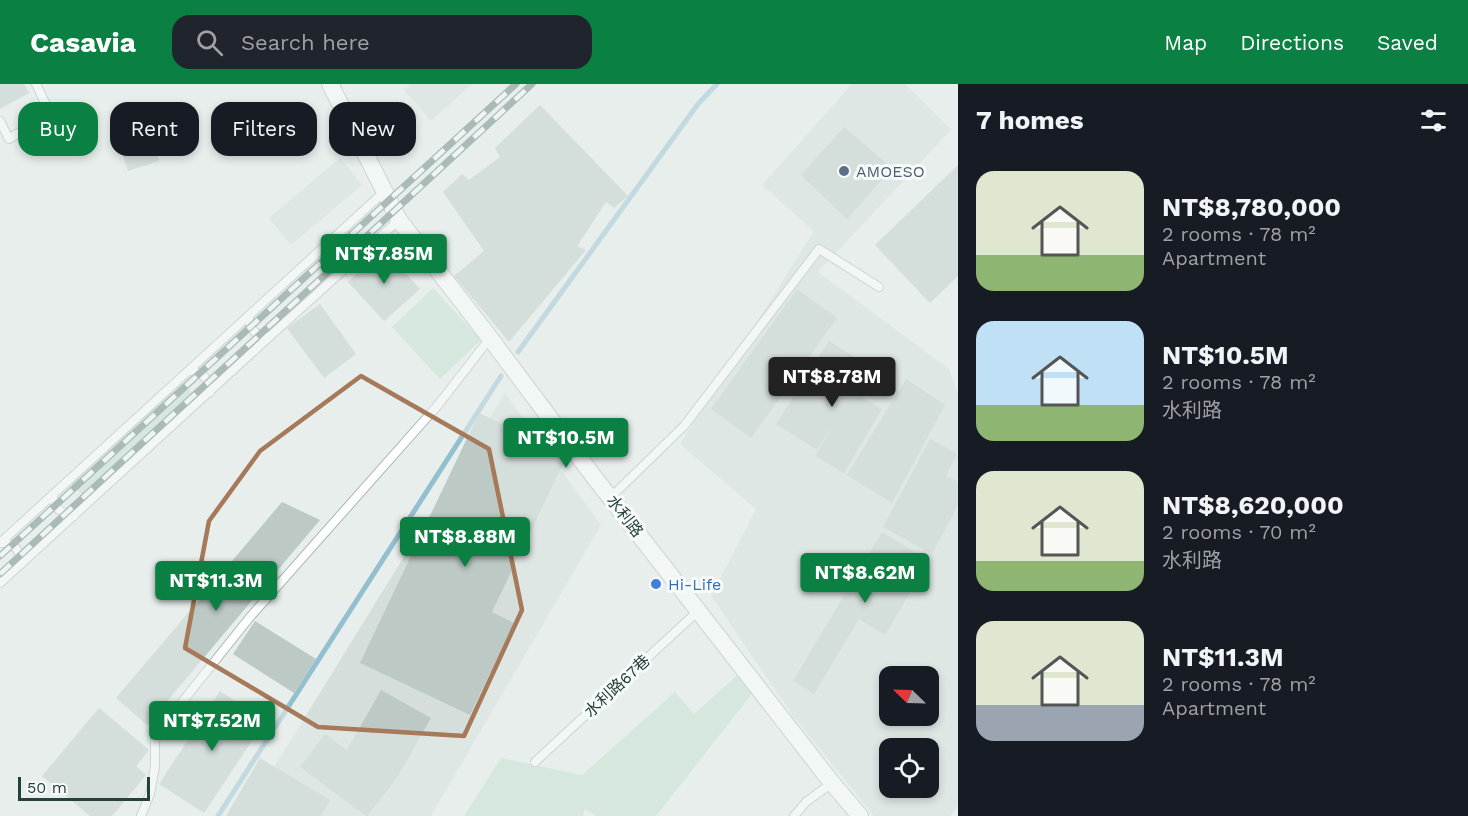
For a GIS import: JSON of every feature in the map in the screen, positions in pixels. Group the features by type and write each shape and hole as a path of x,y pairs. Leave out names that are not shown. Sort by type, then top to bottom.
{"street":[{"name":"水利路","path":"330,84 399,220 610,498 860,816"}],"lane":[{"path":"0,121 9,139 50,113 36,84"},
{"path":"0,543 385,191"},
{"path":"0,583 399,220"},
{"path":"610,498 684,426 819,249 879,287"},
{"path":"249,316 252,331 257,335 269,337"},
{"path":"141,816 150,794 155,767 155,740 163,726 250,617 438,405 490,338"},
{"path":"190,371 204,376 210,393"},
{"path":"53,495 57,509 74,516"},
{"path":"0,543 12,544 17,548 20,553 20,564"},
{"name":"水利路67巷","path":"535,762 698,611"},
{"path":"794,816 806,802 832,783"}],"highlighted area":[{"path":"361,376 489,449 522,610 464,736 318,727 185,648 209,521 260,451"}],"shaded area":[{"path":"411,84 472,84 431,121 404,90"},
{"path":"852,84 905,84 951,130 818,272 949,369 958,394 958,806 950,816 874,816 793,716 711,596 756,509 680,444 814,231 762,185"},
{"path":"340,158 362,185 291,245 269,218"},
{"path":"505,393 601,525 431,816 244,816"}],"green space":[{"path":"433,288 481,340 440,379 392,327"},
{"path":"182,382 197,398 86,499 71,483"},
{"path":"742,671 755,690 656,816 596,816 585,809 583,816 464,816 501,758 582,775 675,692 694,714"}],"building":[{"path":"0,84 24,84 29,93 0,109"},
{"path":"540,105 628,196 614,208 606,202 577,246 586,250 509,342 454,276 484,251 443,192 462,174 469,180 500,157 495,148"},
{"path":"844,127 892,168 847,219 801,175"},
{"path":"123,156 157,156 159,161 128,171"},
{"path":"958,165 958,276 930,303 875,245"},
{"path":"383,249 420,289 384,321 348,282"},
{"path":"797,289 837,318 751,438 711,409"},
{"path":"320,304 356,354 324,378 287,328"},
{"path":"829,341 869,366 853,392 882,409 844,473 815,456 838,417 817,450 776,424"},
{"path":"906,379 945,405 892,503 847,475"},
{"path":"479,413 567,455 492,612 514,623 470,715 360,663"},
{"path":"930,439 957,454 946,476 958,482 958,505 932,554 883,527"},
{"path":"282,502 320,520 147,725 116,698"},
{"path":"882,532 929,561 885,635 859,619 814,694 793,681"},
{"path":"255,621 316,659 294,693 233,654"},
{"path":"381,690 431,718 397,778 366,816 300,767 325,734 347,750"},
{"path":"220,691 265,721 204,813 159,784"},
{"path":"99,708 149,750 136,766 146,775 112,816 90,816 42,776"},
{"path":"260,758 330,800 321,816 226,816"}],"waterway":[{"path":"518,352 698,104 717,84"},
{"path":"218,816 501,376"}],"railway":[{"path":"0,556 516,84"},
{"path":"0,574 532,84"}],"place":[{"name":"AMOESO","path":"844,171"},
{"name":"Hi-Life","path":"656,584"}]}
